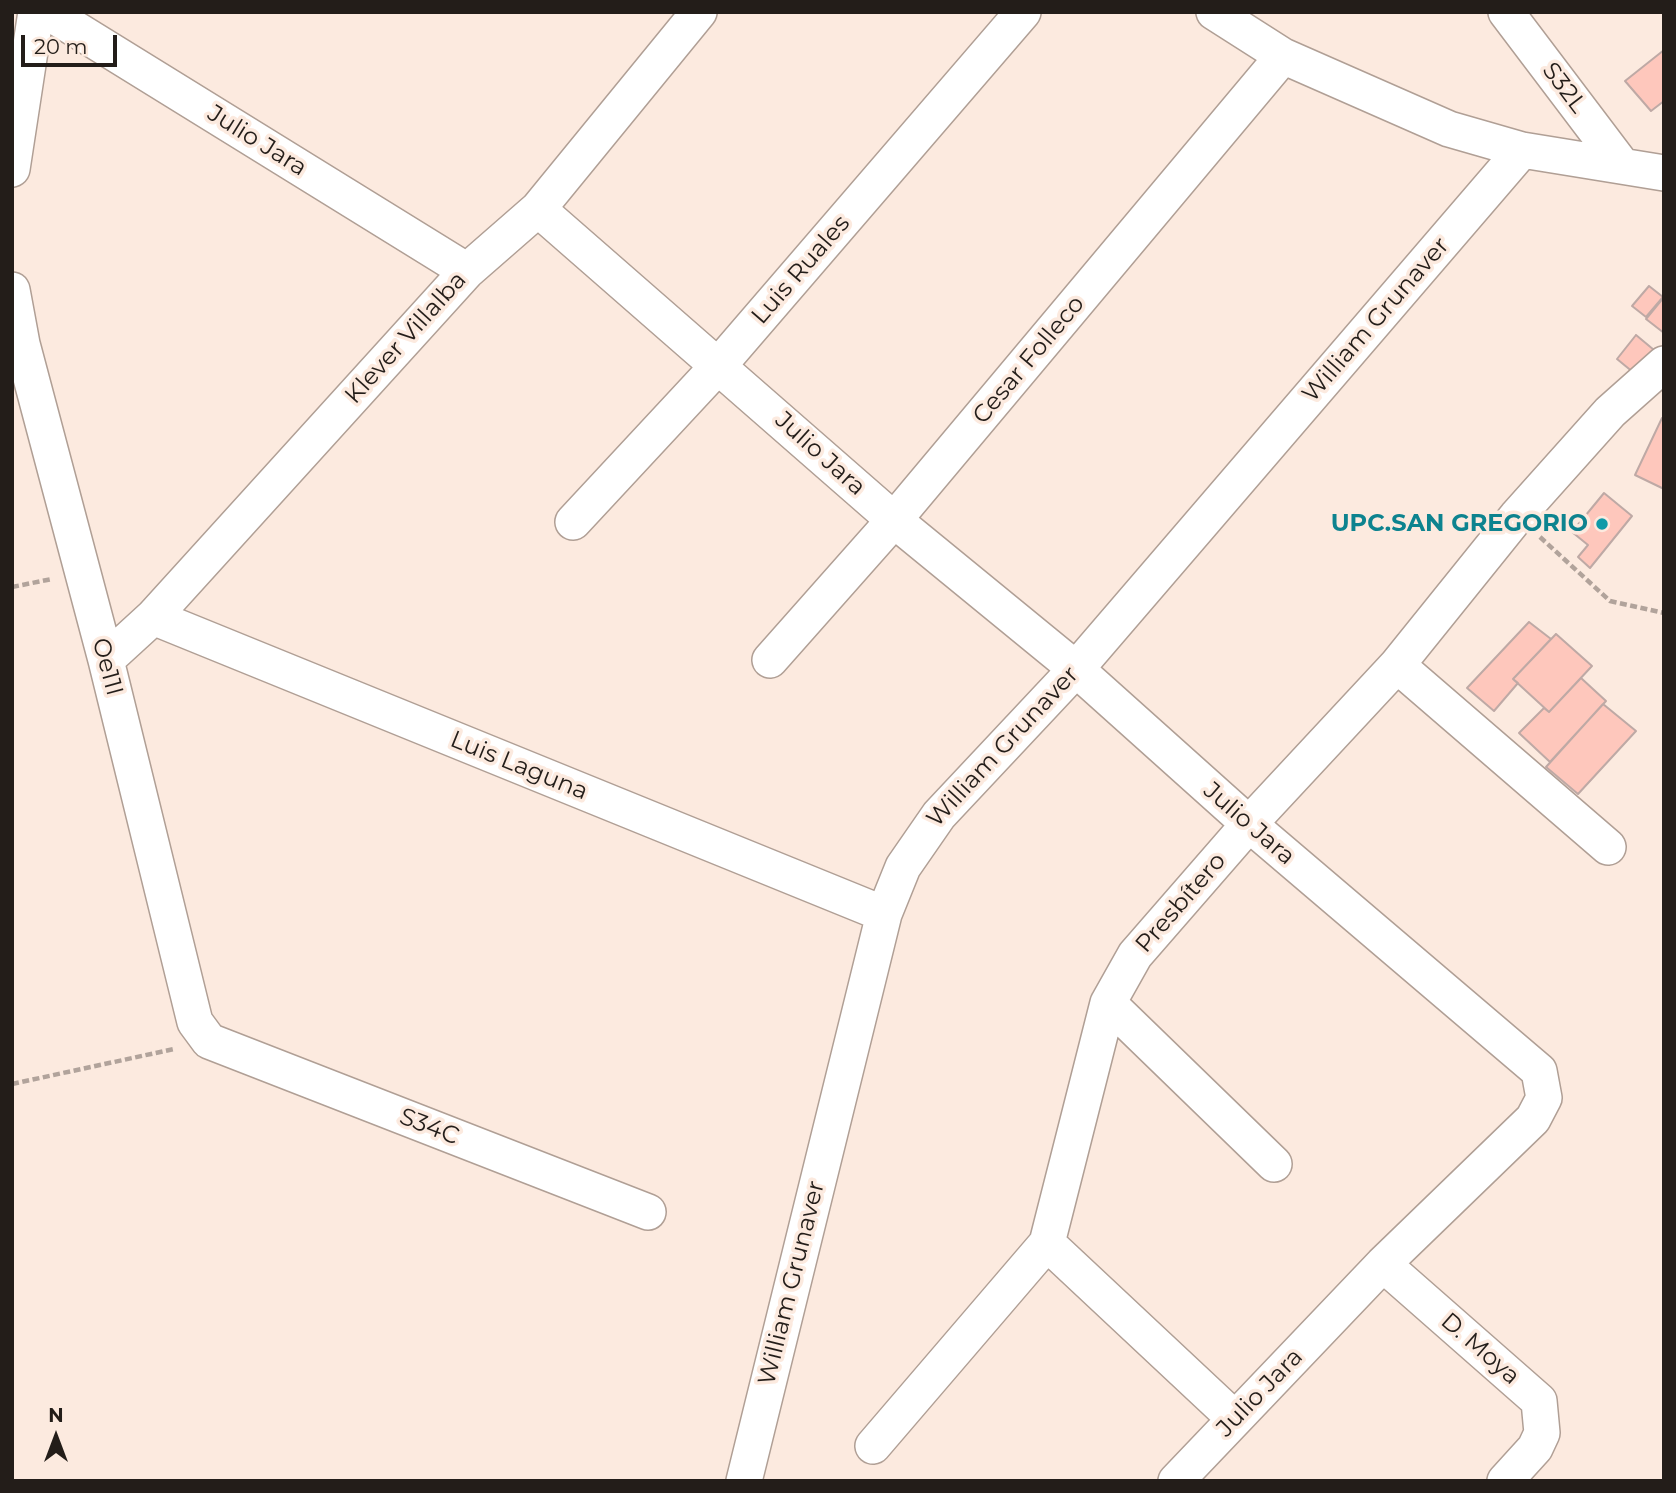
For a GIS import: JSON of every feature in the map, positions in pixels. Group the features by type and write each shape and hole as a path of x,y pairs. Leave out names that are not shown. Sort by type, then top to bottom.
{"street":[{"path":"12,169 36,12"},
{"name":"Julio Jara","path":"48,12 467,271"},
{"name":"Klever Villalba","path":"106,660 153,617 467,271 538,209 699,12"},
{"name":"Luis Ruales","path":"573,522 719,365 1023,12"},
{"path":"1214,12 1283,56 1449,129 1522,150 1664,173"},
{"name":"S32L","path":"1506,12 1621,164"},
{"name":"Cesar Folleco","path":"771,660 894,520 1283,56"},
{"name":"William Grunaver","path":"744,1481 884,914 903,867 939,815 1076,668 1522,150"},
{"name":"Julio Jara","path":"538,209 894,520 1076,668 1248,824 1539,1071 1544,1098 1533,1119 1384,1264 1176,1481"},
{"name":"Oe11I","path":"12,290 22,344 106,660 187,995 195,1022 209,1041"},
{"name":"Presbítero","path":"873,1446 1047,1243 1108,1003 1135,955 1248,824 1397,665 1517,516 1610,412 1664,364"},
{"name":"Luis Laguna","path":"153,617 884,914"},
{"path":"1397,665 1608,847"},
{"path":"1108,1003 1274,1164"},
{"name":"S34C","path":"209,1041 648,1212"},
{"path":"1047,1243 1234,1419"},
{"name":"D. Moya","path":"1384,1264 1539,1401 1543,1417 1542,1433 1535,1448 1505,1481"}],"path":[{"path":"1517,516 1610,601 1664,614"},
{"path":"12,587 81,572"},
{"path":"12,1084 209,1041"}],"building":[{"path":"1664,50 1664,101 1651,111 1625,81"},
{"path":"1649,286 1663,297 1646,317 1632,306"},
{"path":"1664,297 1664,333 1646,319"},
{"path":"1636,335 1654,350 1634,373 1617,359"},
{"path":"1662,418 1664,419 1664,489 1635,475"},
{"name":"UPC.SAN GREGORIO","path":"1604,493 1632,516 1590,568 1578,557 1588,545 1572,532"},
{"path":"1529,622 1551,639 1513,679 1518,683 1494,711 1467,688"},
{"path":"1556,634 1592,666 1549,712 1513,679"},
{"path":"1581,678 1606,701 1550,762 1519,733 1544,708 1549,712"},
{"path":"1603,704 1636,731 1578,794 1546,767"}],"place":[{"name":"UPC.SAN GREGORIO","path":"1602,524"}]}
